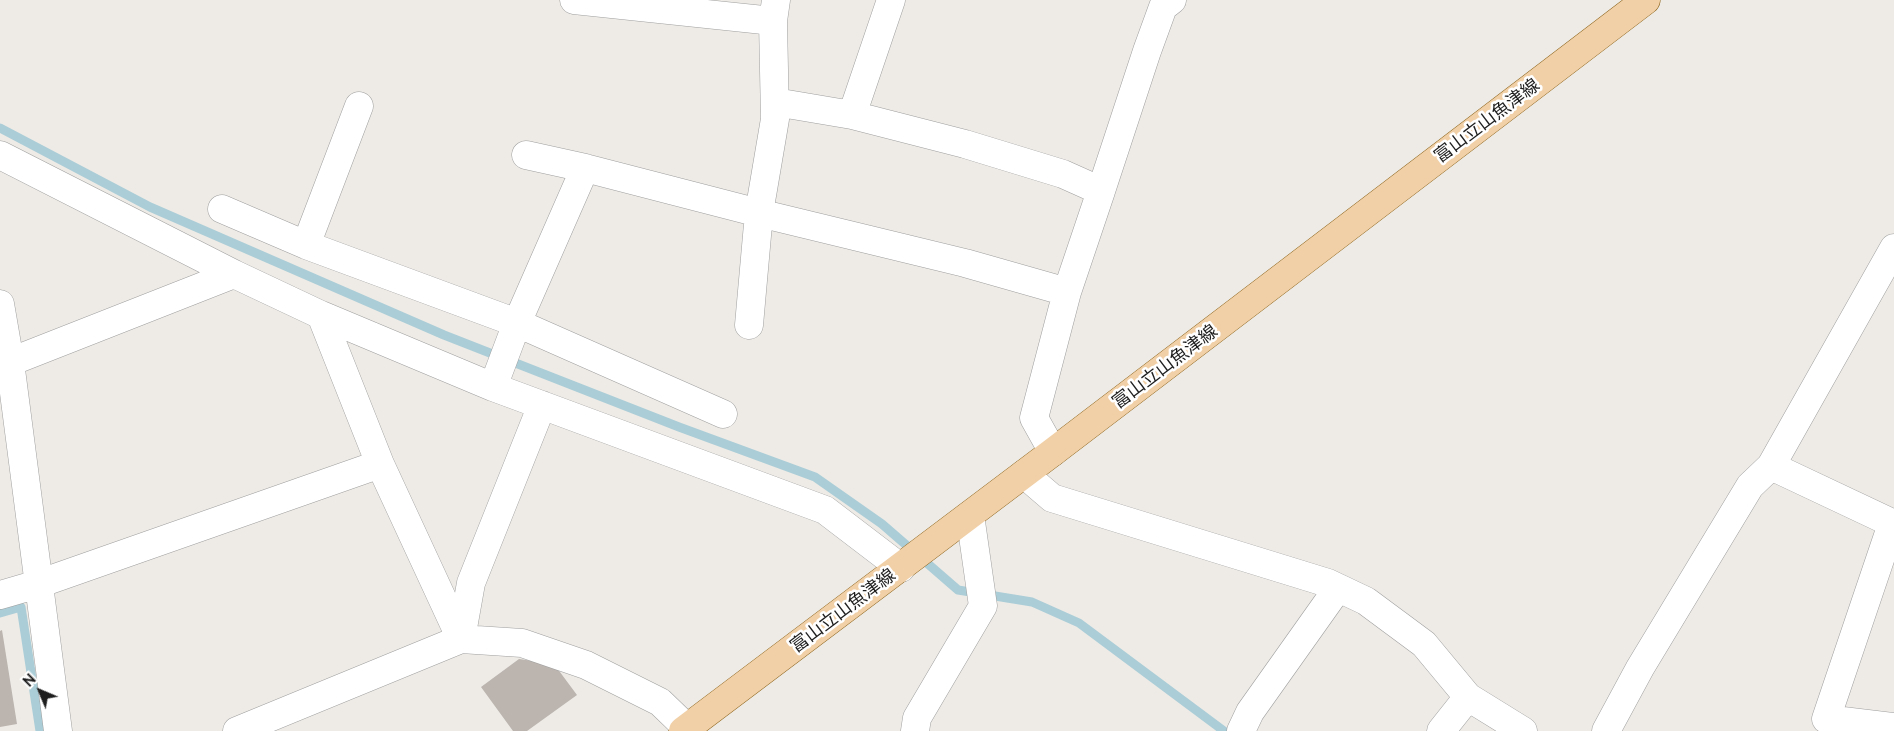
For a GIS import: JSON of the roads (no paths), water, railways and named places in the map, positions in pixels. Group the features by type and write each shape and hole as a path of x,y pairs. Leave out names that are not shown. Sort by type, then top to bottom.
{"main road":[{"name":"富山立山魚津線","path":"685,729 934,543 1646,0"}],"street":[{"path":"574,0 775,10 775,119 759,213 749,325"},
{"path":"852,115 891,0"},
{"path":"1053,452 1034,418 1067,292 1146,51 1163,7 1172,0"},
{"path":"775,102 852,115 965,144 1063,174 1101,192"},
{"path":"306,245 359,106"},
{"path":"0,156 234,274 321,315 495,382 542,406 825,510 903,566"},
{"path":"526,156 585,168 965,263 1067,292"},
{"path":"495,382 514,331 585,168"},
{"path":"222,209 514,331 723,414"},
{"path":"1606,731 1640,668 1750,486 1771,466 1894,248"},
{"path":"10,362 234,274"},
{"path":"0,304 10,362 58,731"},
{"path":"321,315 380,464 461,638"},
{"path":"461,638 471,582 542,406"},
{"path":"0,595 38,584 380,464"},
{"path":"1771,466 1893,524 1826,720 1894,727"},
{"path":"1024,474 1052,498 1328,583 1366,601 1424,644 1468,697 1523,731"},
{"path":"915,731 917,718 983,606 970,515"},
{"path":"1243,726 1250,712 1338,588"},
{"path":"237,731 461,638 522,643 586,665 660,702 685,729"},
{"path":"1441,731 1468,697"}],"waterway":[{"path":"0,128 150,207 444,335 679,427 815,477 882,524 958,590 1032,602 1079,623 1224,731"},
{"path":"0,613 21,607 40,731"}]}
